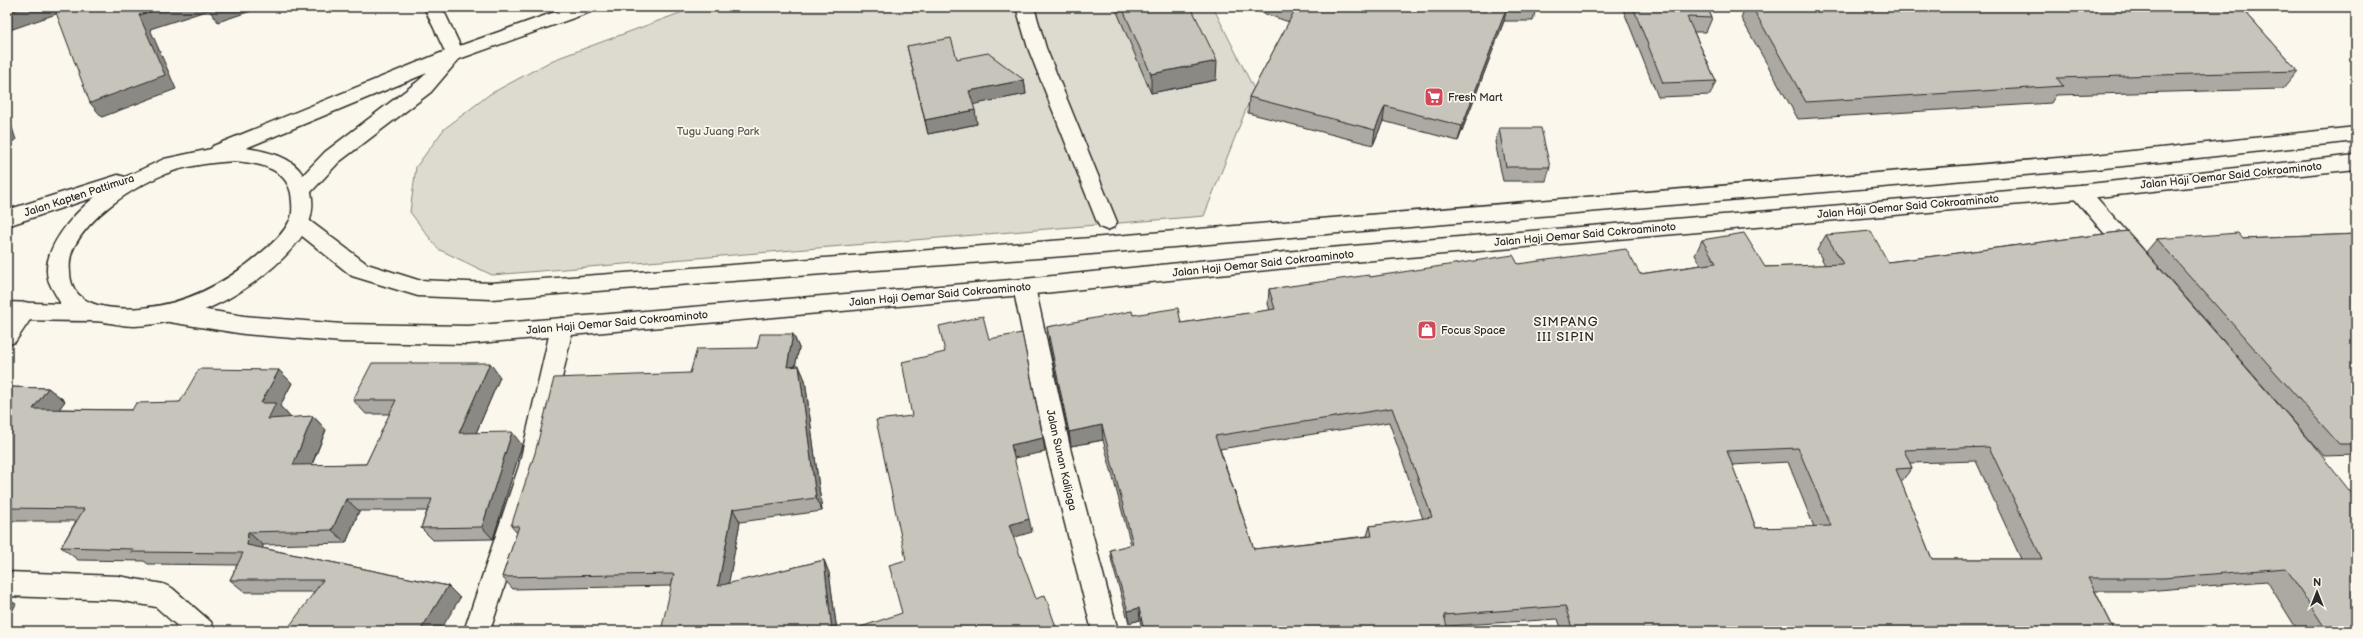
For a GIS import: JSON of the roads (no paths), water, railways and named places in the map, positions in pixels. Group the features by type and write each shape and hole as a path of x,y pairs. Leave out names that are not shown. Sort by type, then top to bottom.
{"main road":[{"path":"433,7 455,54"},
{"path":"208,156 455,54 586,7"},
{"path":"1025,7 1037,48 1106,222"},
{"path":"301,189 332,157 424,87 455,54"},
{"path":"299,223 360,270 418,288 491,291 1091,246 2064,164 2356,134"},
{"path":"7,336 16,311 93,313 128,318 169,313 212,298 249,274 280,250 299,223 303,205 301,189 293,174 278,163 259,156 235,154 208,156 179,162 151,172 117,190 90,211 69,236 59,260 59,282 71,301 93,313"},
{"name":"Jalan Haji Oemar Said Cokroaminoto","path":"169,313 244,325 342,333 468,335 1024,287 1305,258 2080,192 2356,162"},
{"name":"Jalan Kapten Pattimura","path":"7,218 151,172"},
{"path":"2080,192 2147,269"},
{"name":"Jalan Sunan Kalijaga","path":"1024,287 1059,452 1105,631"},
{"path":"477,631 531,466 562,327"},
{"path":"7,584 118,588 164,596 202,631"}],"place":[{"name":"Fresh Mart","path":"1434,97"},
{"name":"Focus Space","path":"1427,330"}],"district":[{"name":"SIMPANG III SIPIN","path":"1566,328"}],"park label":[{"name":"Tugu Juang Park","path":"718,131"}]}
